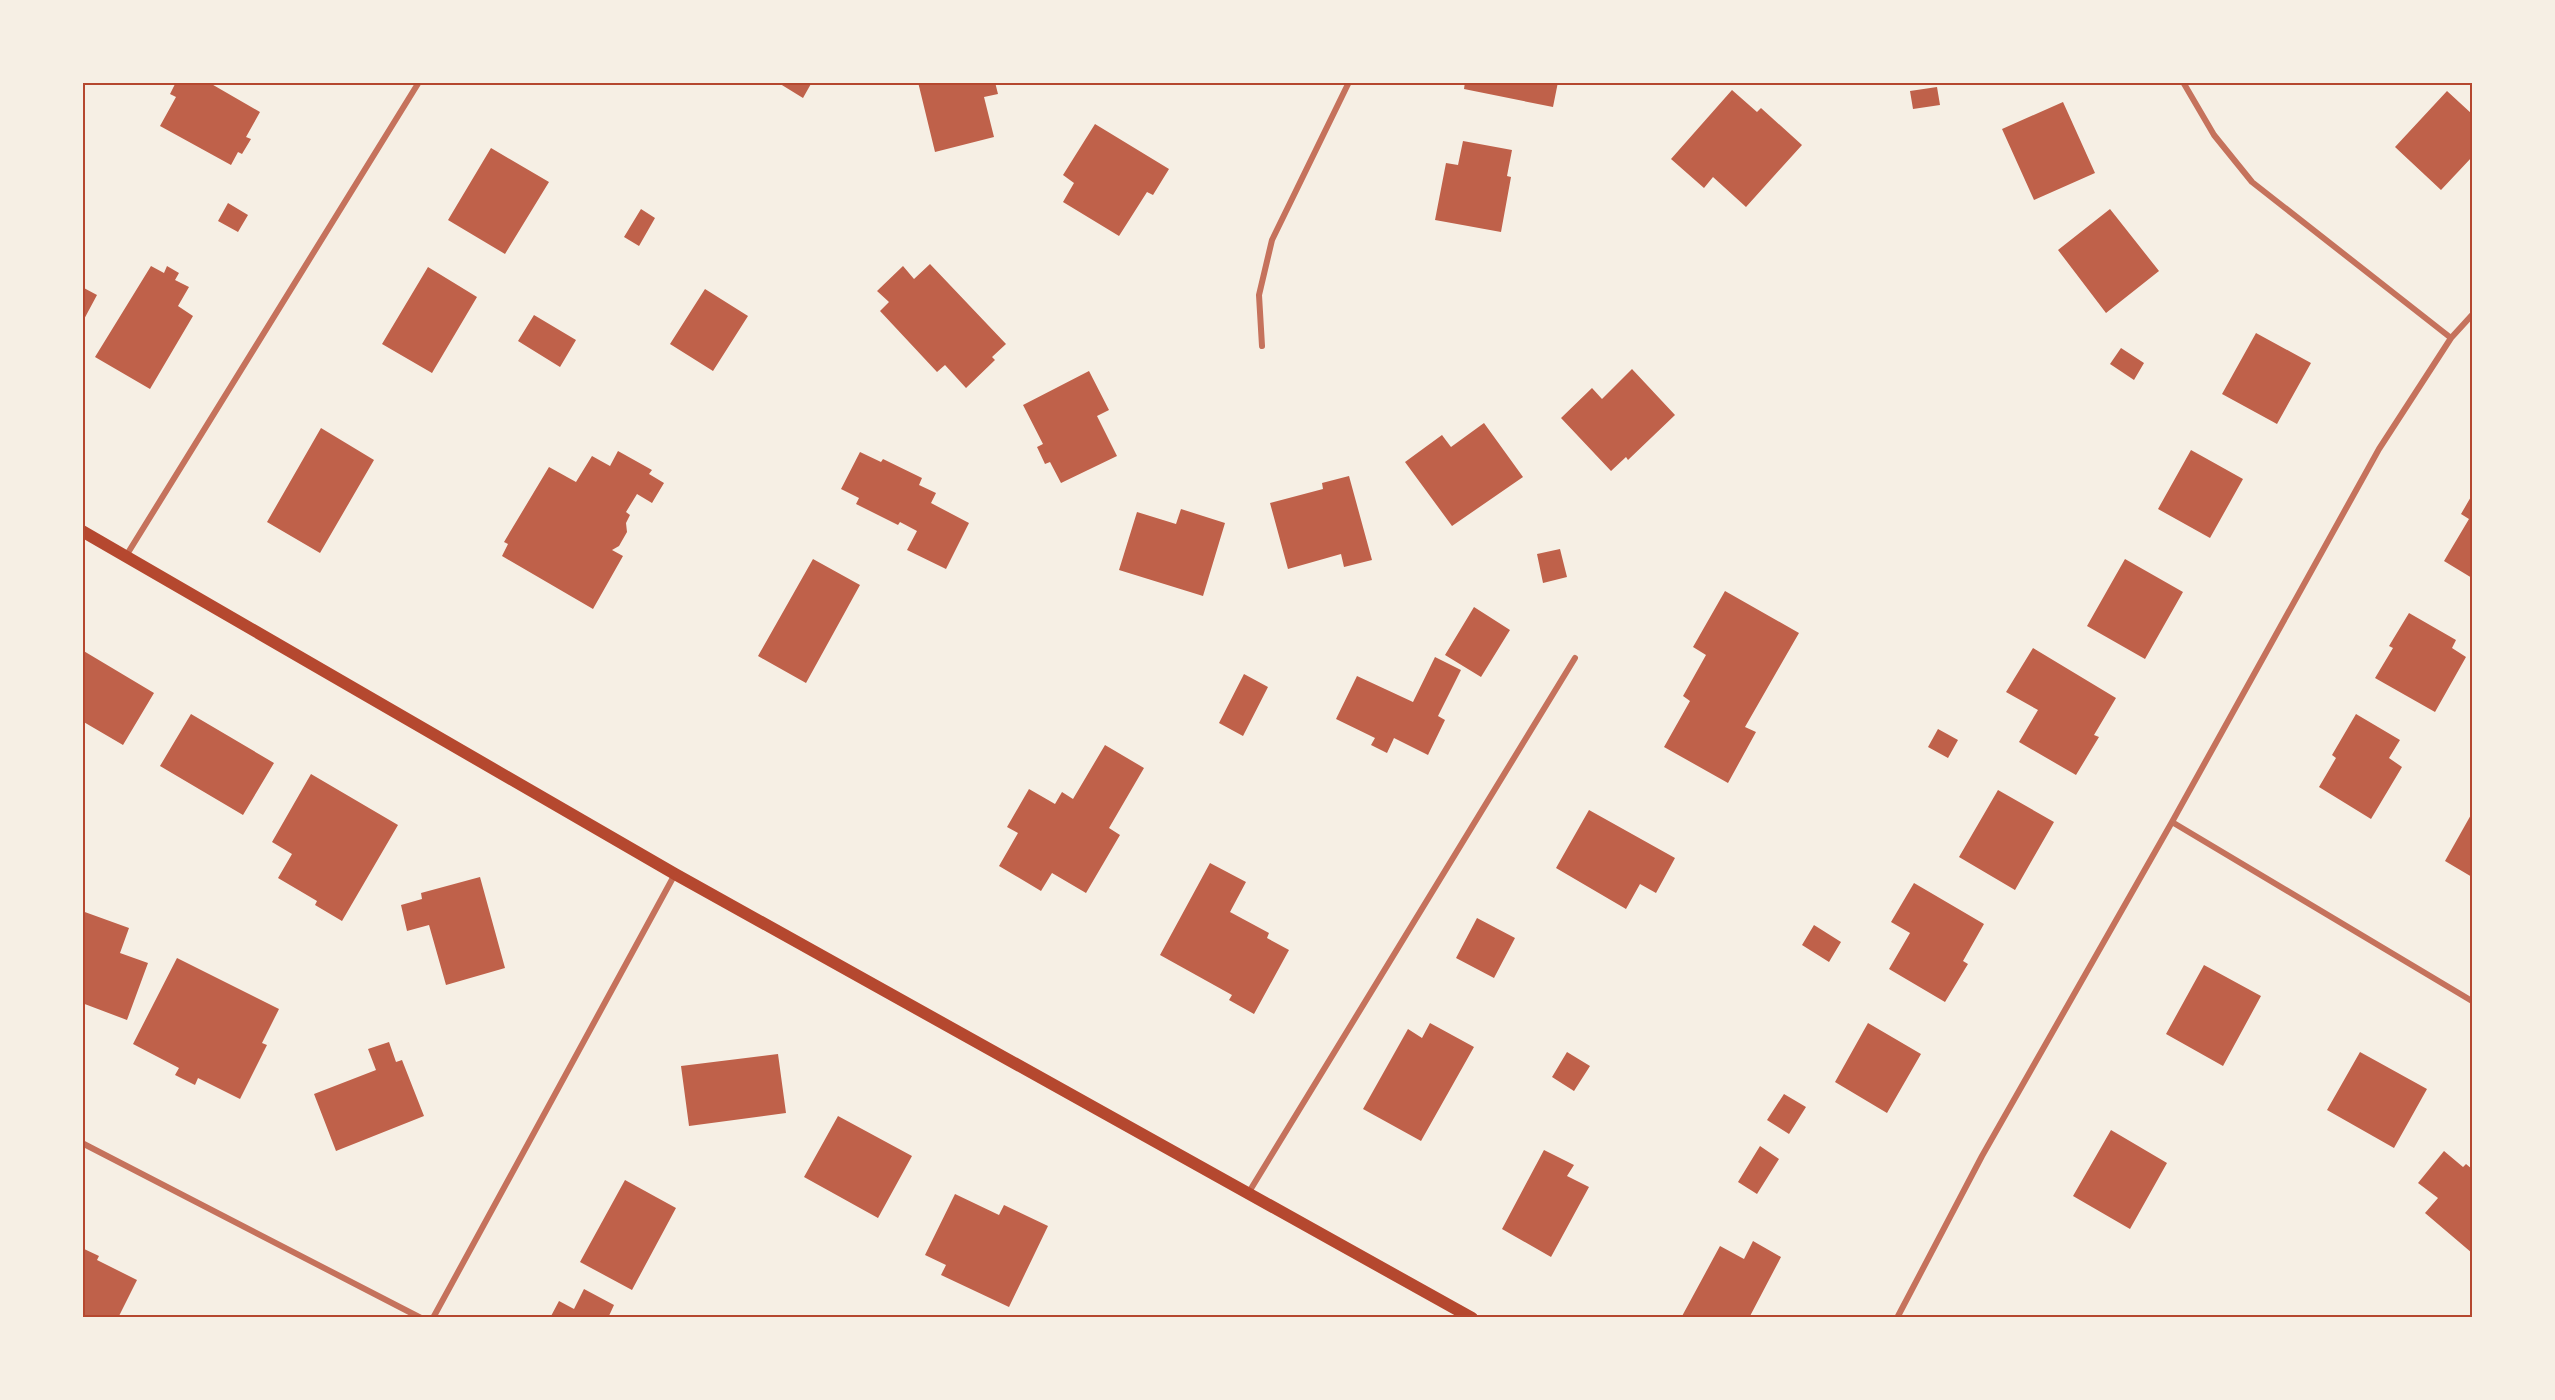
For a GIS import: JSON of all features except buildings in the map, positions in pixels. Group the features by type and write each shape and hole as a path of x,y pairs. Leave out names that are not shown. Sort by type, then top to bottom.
{"main road":[{"path":"82,531 675,874 1472,1317"}],"street":[{"path":"126,556 419,82"},
{"path":"1262,346 1259,295 1272,240 1349,82"},
{"path":"2183,82 2214,135 2252,182 2451,339"},
{"path":"1897,1317 1982,1156 2172,822 2379,449 2451,339 2472,315"},
{"path":"1249,1192 1575,658"},
{"path":"2172,822 2472,1001"},
{"path":"433,1317 675,874"},
{"path":"82,1143 421,1317"}]}
